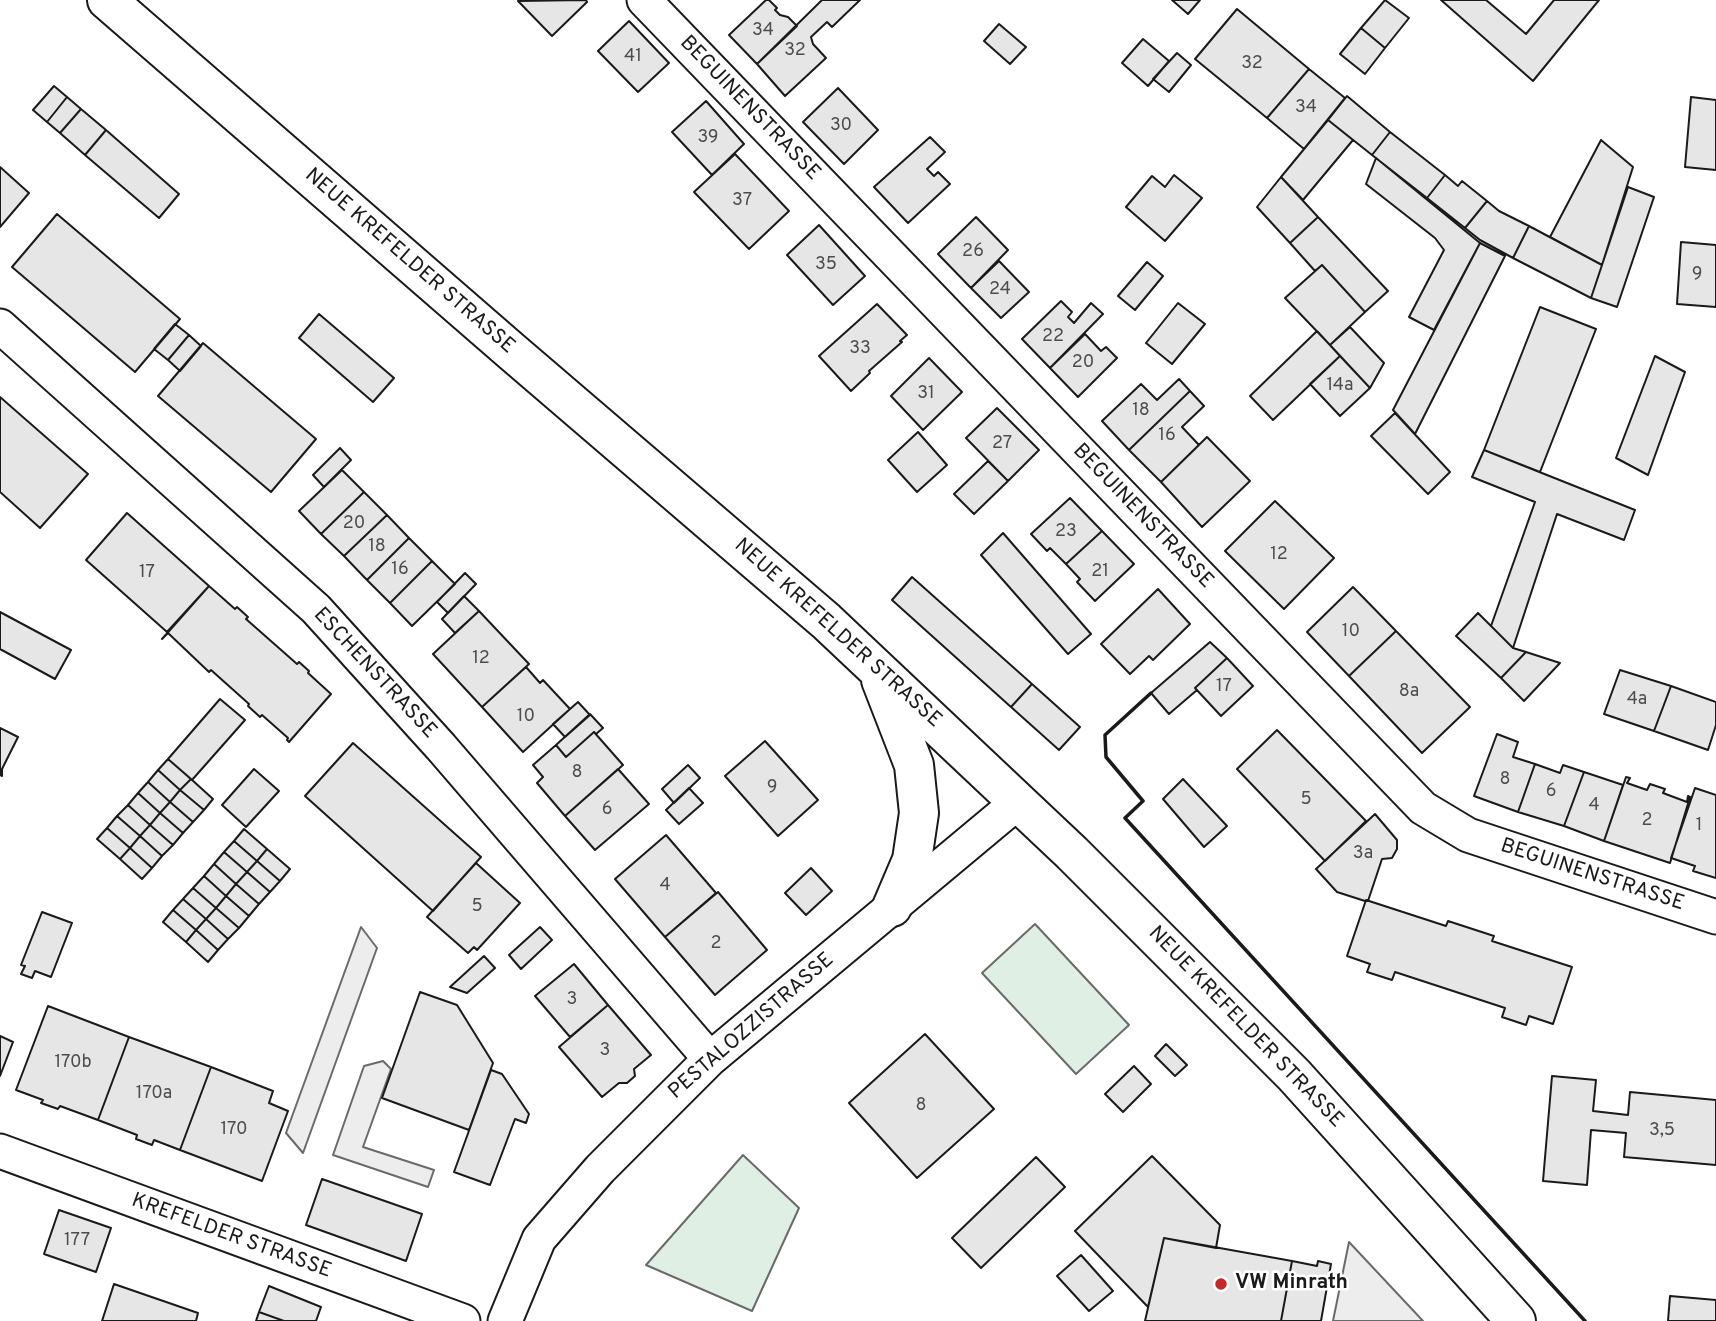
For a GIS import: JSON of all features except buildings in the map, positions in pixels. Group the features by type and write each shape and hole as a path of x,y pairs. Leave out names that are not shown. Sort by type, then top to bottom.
{"main road":[{"name":"NEUE KREFELDER STRASSE","path":"107,0 780,580 877,668 1072,853 1294,1075 1516,1321"},
{"path":"877,668 914,765 919,813 912,860 892,907"}],"street":[{"name":"BEGUINENSTRASSE","path":"644,0 1423,808 1468,835 1716,916"},
{"name":"ESCHENSTRASSE","path":"0,326 316,609 441,747 710,1059"},
{"name":"PESTALOZZISTRASSE","path":"505,1321 539,1239 600,1169 710,1059 1018,802"},
{"name":"KREFELDER STRASSE","path":"0,1151 463,1321"}],"green space":[{"path":"1035,924 1129,1025 1076,1074 982,973"},
{"path":"743,1155 799,1208 752,1311 646,1265"}],"shaded area":[{"path":"361,927 377,948 303,1153 286,1133"},
{"path":"383,1061 391,1069 363,1147 434,1170 428,1187 333,1155 364,1066"},
{"path":"1349,1242 1423,1321 1333,1321"}],"wall":[{"path":"1151,693 1105,735 1106,757 1143,801 1125,818 1585,1321"}],"place":[{"name":"VW Minrath","path":"1221,1284"}]}
